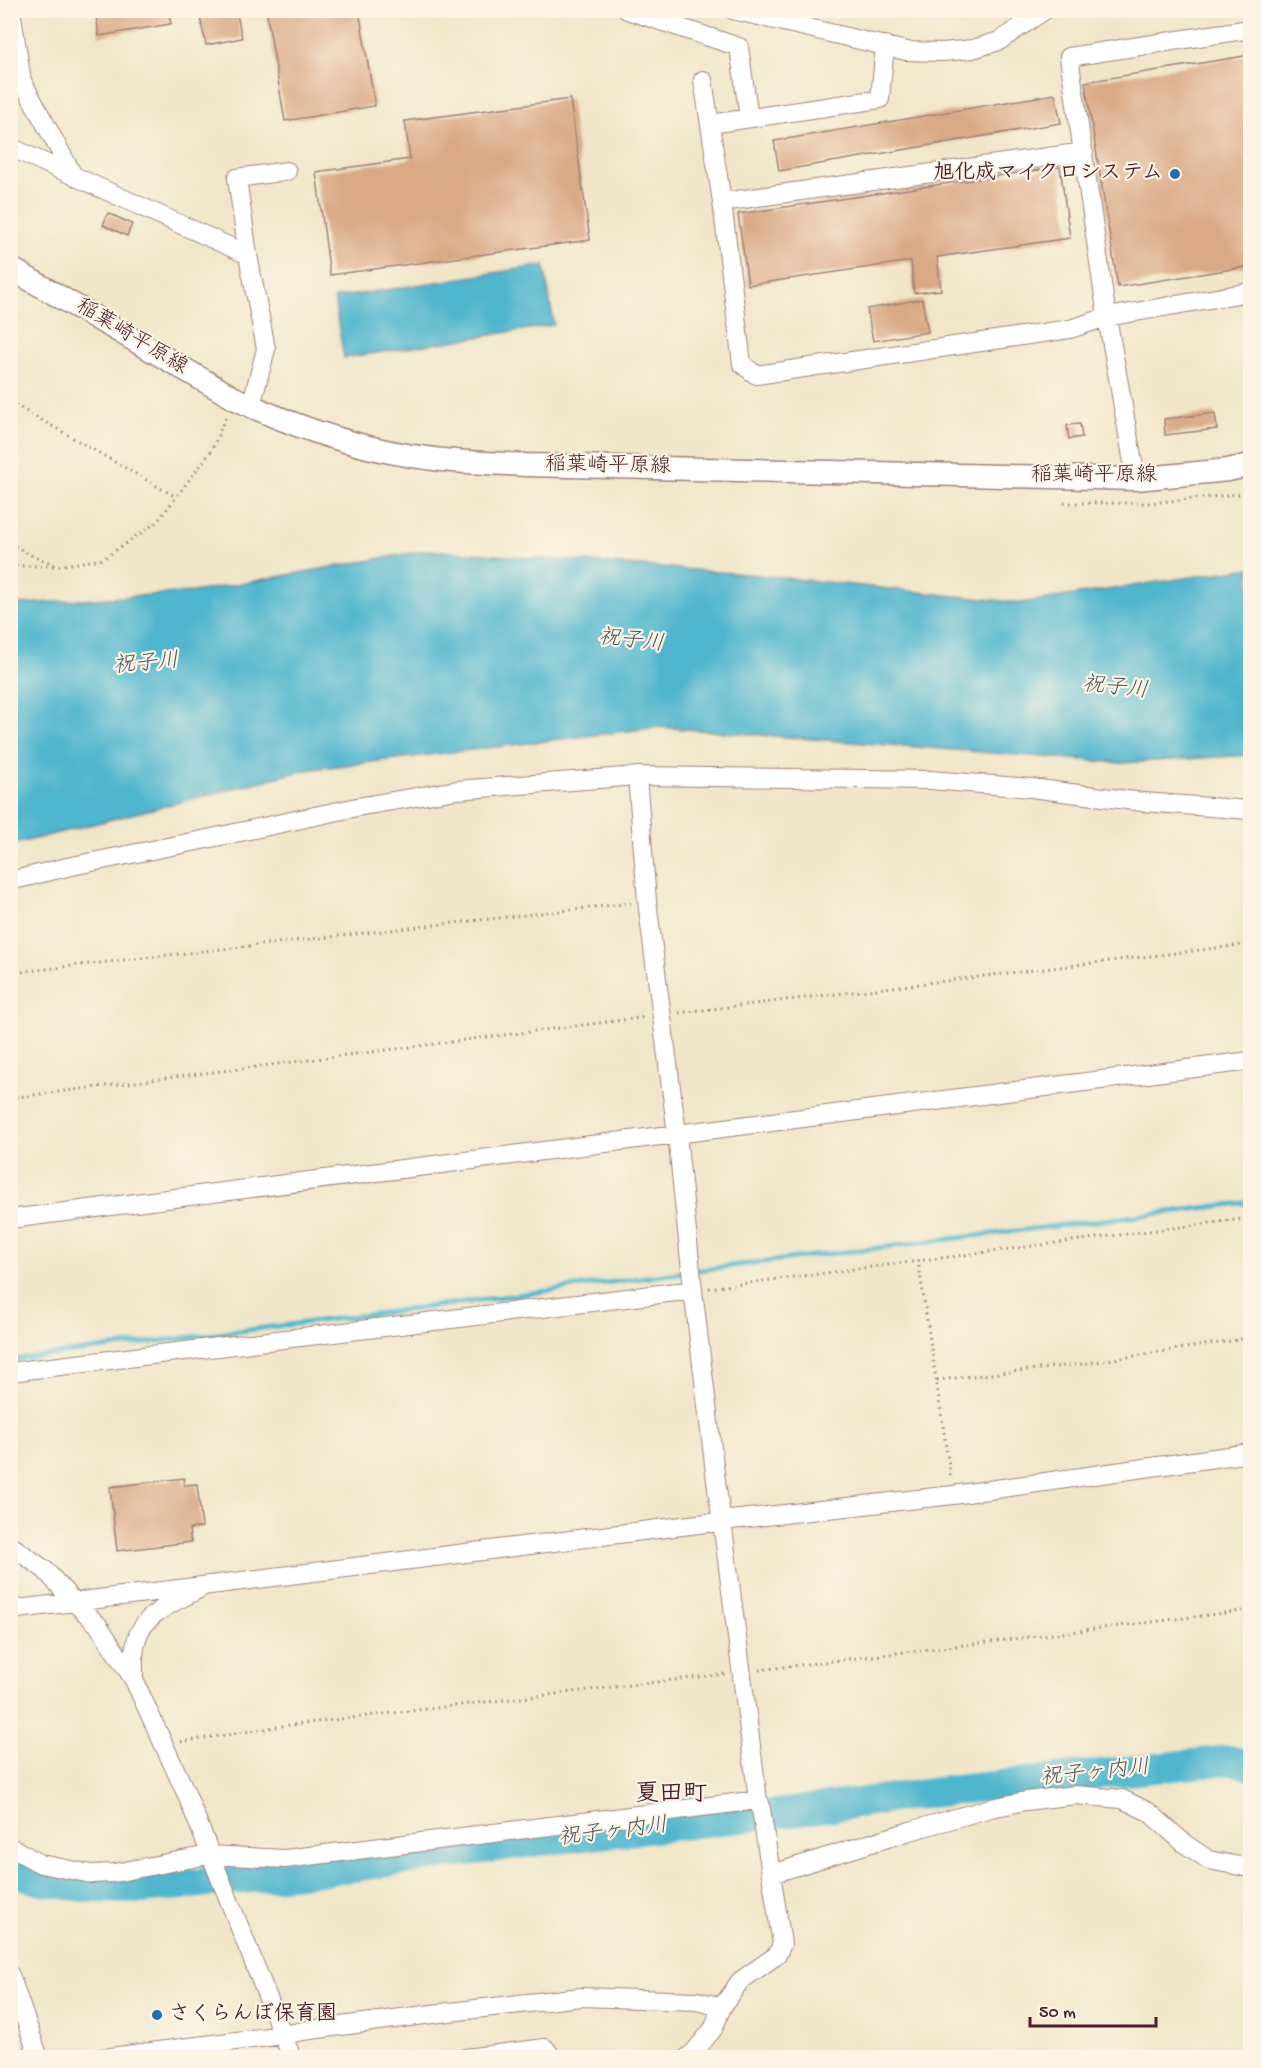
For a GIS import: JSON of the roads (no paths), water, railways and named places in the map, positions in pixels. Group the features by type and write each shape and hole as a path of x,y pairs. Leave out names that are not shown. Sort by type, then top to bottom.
{"main road":[{"name":"稲葉崎平原線","path":"10,268 242,402 312,430 380,450 434,459 526,465 1136,479 1228,470 1251,465"}],"street":[{"path":"11,10 22,81 73,175"},
{"path":"627,10 739,47 749,118"},
{"path":"733,10 906,51 943,52 974,49 999,41 1045,10"},
{"path":"1136,479 1107,317 1069,57 1251,30"},
{"path":"710,124 880,99 885,45"},
{"path":"703,80 722,202 742,364 756,375 1070,329 1107,317 1251,292"},
{"path":"10,147 248,255"},
{"path":"722,202 1083,152"},
{"path":"242,402 266,349 248,255 237,178 287,171"},
{"path":"637,776 648,901 717,1489 762,1826 782,1944 777,1955 740,1981 722,2007 713,2029 687,2058"},
{"path":"10,881 67,867 357,807 457,790 637,776 930,780 1031,788 1143,802 1251,810"},
{"path":"10,1220 1251,1061"},
{"path":"10,1372 693,1287"},
{"path":"10,1610 722,1521 953,1495 1251,1454"},
{"path":"10,1545 45,1570 98,1625 134,1680 165,1744 292,2058"},
{"path":"134,1680 135,1642 149,1617 206,1586"},
{"path":"772,1875 899,1834 992,1808 1075,1795 1122,1799 1149,1812 1185,1844 1209,1860 1251,1868"},
{"path":"13,1856 91,1874 114,1873 210,1858 285,1859 759,1801"},
{"path":"10,1975 39,2058"},
{"path":"103,2058 171,2053 303,2031 581,1998 697,2001 722,2007"},
{"path":"465,2058 545,2048 553,2058"}],"water":[{"path":"544,265 554,325 344,358 334,298"},
{"name":"祝子川","path":"428,550 759,575 1021,603 1250,568 1250,755 1122,763 660,727 305,770 11,845 11,605 193,592"},
{"path":"11,2022 23,2057 11,2057"}],"waterway":[{"path":"10,1360 715,1268 1250,1202"},
{"name":"祝子ヶ内川","path":"10,1872 46,1882 89,1888 142,1889 331,1870 540,1841 775,1814 938,1792 1228,1760 1250,1765"}],"place":[{"name":"旭化成マイクロシステム","path":"1175,174"},
{"name":"さくらんぼ保育園","path":"157,2015"}],"district":[{"name":"夏田町","path":"671,1795"}]}
